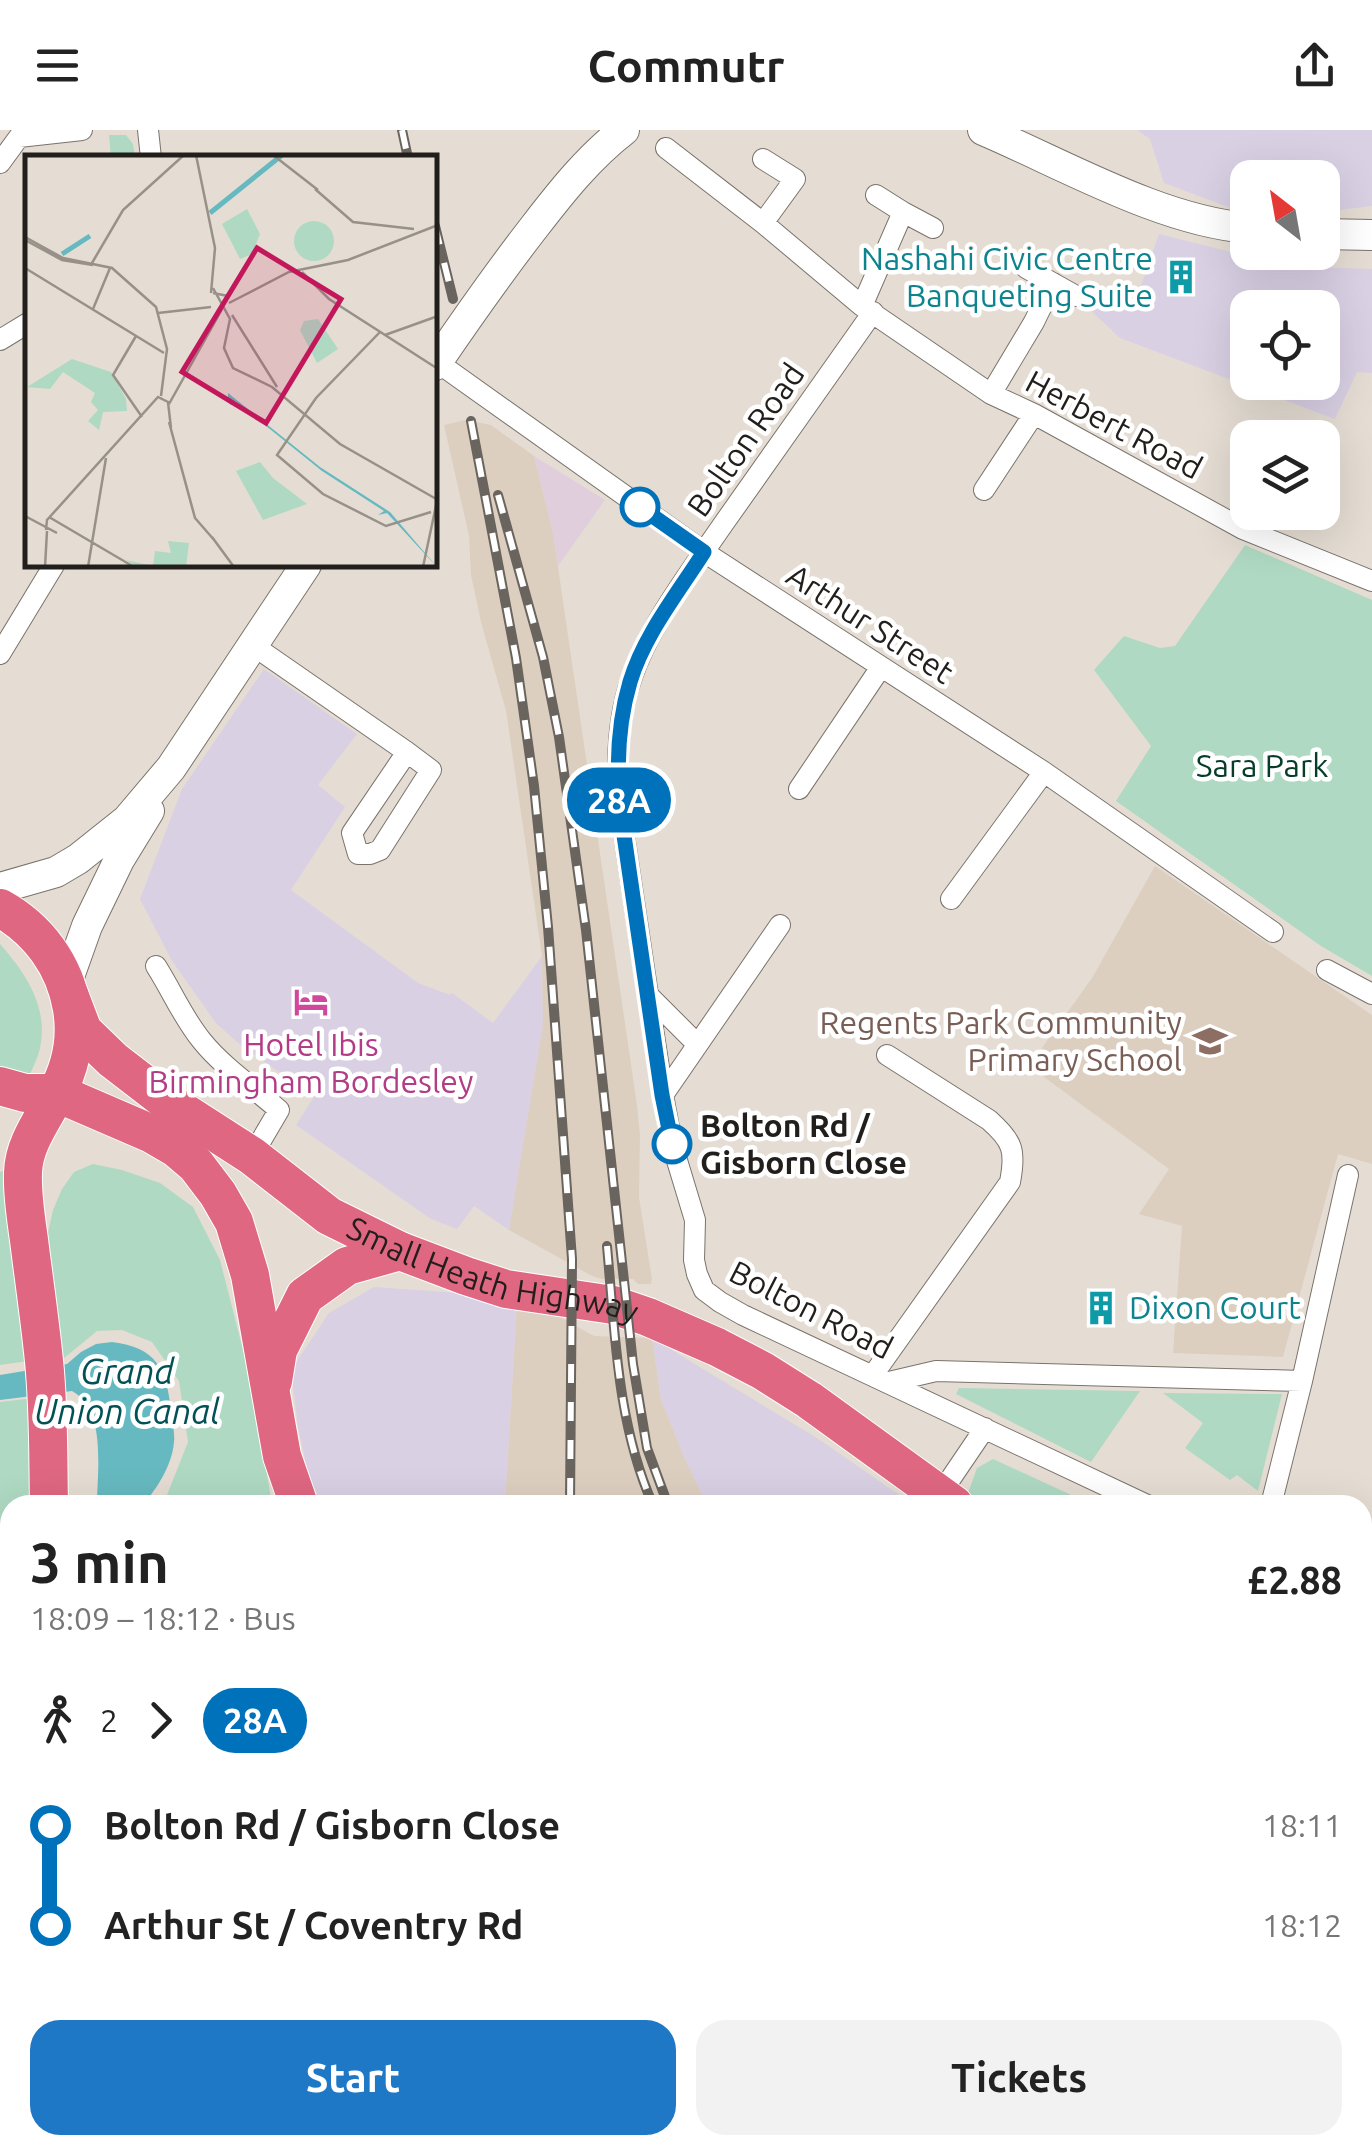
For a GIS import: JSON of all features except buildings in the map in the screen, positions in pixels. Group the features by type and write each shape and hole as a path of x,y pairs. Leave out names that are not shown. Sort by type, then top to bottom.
{"highway":[{"name":"Small Heath Highway","path":"0,908 30,928 45,945 58,964 83,1031 113,1060 165,1100 252,1156 329,1216 400,1251 506,1289 613,1305 717,1347 809,1400 941,1495"},
{"path":"16,1144 57,1093 73,1044 68,990"},
{"path":"0,1086 25,1093 57,1093 152,1134 196,1165 218,1194 234,1222 250,1276 282,1456 296,1495"},
{"path":"16,1144 96,1111"},
{"path":"16,1144 23,1170 24,1210 44,1362 49,1495"},
{"path":"270,1394 278,1350 305,1296 347,1266 400,1251"}],"main road":[{"path":"438,361 567,185 603,146 624,130"},
{"path":"983,130 1150,204 1230,226"},
{"path":"1340,234 1372,235"},
{"path":"0,888 56,872 127,820 170,768 304,568"},
{"path":"68,990 95,910 170,768"}],"street":[{"path":"0,163 14,134 82,130"},
{"path":"148,130 151,155"},
{"name":"Herbert Road","path":"666,148 868,309 992,394 1243,530 1372,581"},
{"path":"763,159 795,180 763,223"},
{"path":"876,195 932,228"},
{"path":"868,309 903,212"},
{"path":"1026,268 1076,296"},
{"name":"Herbert Road","path":"992,394 1053,283"},
{"name":"Bolton Road","path":"868,309 657,625 630,679 619,731 617,781 662,1095 672,1144 696,1220 697,1274 704,1290 743,1315 1126,1495"},
{"path":"0,340 25,325"},
{"name":"Arthur Street","path":"438,365 704,552 1044,772 1273,932"},
{"path":"984,490 1034,414"},
{"path":"0,654 52,568"},
{"path":"254,646 407,752 431,770 380,850 358,854 352,833 407,752"},
{"path":"799,789 881,667"},
{"path":"951,899 1044,772"},
{"path":"662,1095 780,925"},
{"path":"156,966 202,1041 279,1110 252,1156"},
{"path":"1327,970 1372,994"},
{"path":"649,996 697,1044"},
{"path":"881,1378 1010,1182 1014,1162 1012,1146 989,1120 888,1055"},
{"path":"1274,1495 1348,1176"},
{"path":"881,1378 936,1370 1302,1381"},
{"path":"945,1495 944,1487 985,1428"}],"shaded area":[{"path":"1137,130 1372,130 1372,206 1340,210 1340,160 1230,160 1230,208 1164,183 1150,139"},
{"path":"1159,234 1230,252 1230,270 1372,269 1372,373 1357,372 1335,419 1285,400 1340,400 1340,290 1230,290 1230,379 1120,338 1086,306 1092,293 1135,303"},
{"path":"465,420 491,425 534,456 553,533 637,1105 639,1197 651,1284 592,1276 509,1230 543,1024 542,956 506,711 481,622 471,575 469,536 444,425"},
{"path":"534,456 605,500 558,566 553,533"},
{"path":"264,669 357,734 318,785 345,807 291,890 418,983 452,993 493,1023 542,956 543,1024 509,1230 474,1206 457,1229 431,1219 296,1125 314,1097 216,1023 172,961 140,899 182,789"},
{"name":"Regents Park Community Primary School","path":"1155,866 1372,1015 1372,1164 1338,1154 1283,1357 1173,1353 1182,1226 1139,1214 1169,1169 1029,1066 1092,978"},
{"path":"374,1287 473,1294 517,1305 506,1495 317,1495 298,1426 291,1370 329,1313"},
{"path":"517,1305 549,1311 594,1336 652,1338 661,1400 702,1495 506,1495"},
{"path":"652,1338 817,1438 900,1495 702,1495 661,1400"}],"green space":[{"path":"109,135 126,135 135,155 111,155"},
{"name":"Sara Park","path":"1245,545 1372,600 1372,976 1321,946 1116,801 1151,746 1094,670 1124,636 1160,648 1175,646"},
{"path":"0,944 26,978 41,1018 40,1048 28,1079 0,1072"},
{"path":"93,1164 122,1170 160,1183 193,1207 220,1260 253,1389 270,1495 167,1495 188,1442 179,1381 152,1342 122,1330 97,1331 63,1359 46,1242 53,1210 74,1172"},
{"path":"5,1170 28,1361 0,1365 0,1172"},
{"path":"959,1388 1140,1391 1091,1462 956,1394"},
{"path":"1163,1393 1282,1394 1258,1491 1237,1475 1230,1480 1185,1448 1203,1423"},
{"path":"34,1398 36,1495 0,1495 0,1402"},
{"path":"993,1459 1071,1495 967,1495 977,1468"}],"water":[{"name":"Grand Union Canal","path":"112,1342 139,1349 156,1363 166,1383 173,1451 150,1495 97,1495 95,1426 91,1412 72,1391 0,1400 0,1375 67,1364 96,1344"}],"railway":[{"path":"402,130 407,155"},
{"path":"438,238 453,299"},
{"path":"471,421 516,658 548,927 572,1259 570,1495"},
{"path":"498,495 543,657 559,737 586,930 633,1364 647,1448 664,1495"},
{"path":"607,1246 625,1410 649,1495"}],"bus line":[{"name":"28A","path":"640,507 704,552 639,660 630,679 619,731 617,781 621,815 672,1144"}],"place":[{"name":"Nashahi Civic Centre Banqueting Suite","path":"1181,277"},
{"name":"Hotel Ibis Birmingham Bordesley","path":"311,1002"},
{"name":"Regents Park Community Primary School","path":"1210,1041"},
{"name":"Bolton Rd / Gisborn Close","path":"672,1144"},
{"name":"Dixon Court","path":"1101,1308"}]}
